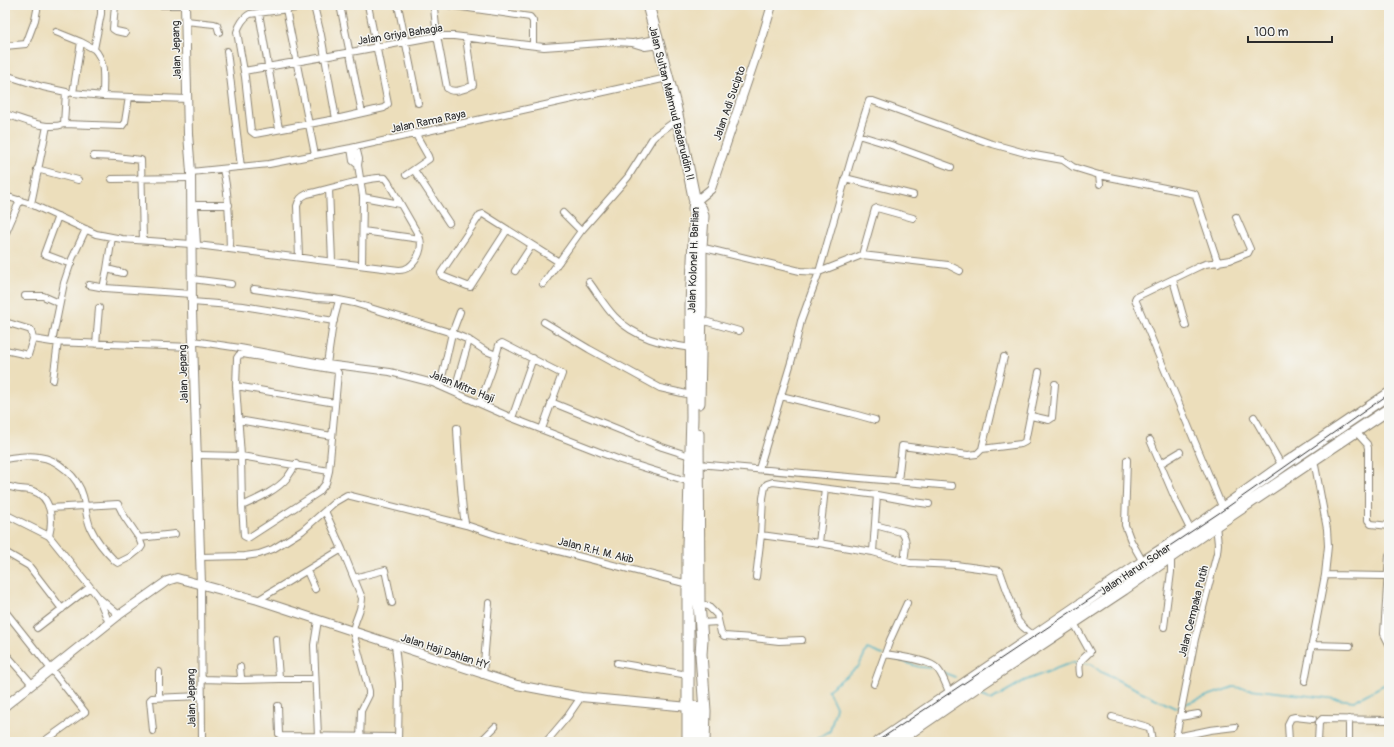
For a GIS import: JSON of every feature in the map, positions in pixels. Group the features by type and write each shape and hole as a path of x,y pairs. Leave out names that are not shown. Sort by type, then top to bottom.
{"highway":[{"name":"Jalan Sultan Mahmud Badaruddin II","path":"648,5 678,119 695,202"},
{"name":"Jalan Kolonel H. Barlian","path":"689,639 688,546 692,395 691,348 697,246 703,216 701,209 695,202"},
{"name":"Jalan Kolonel H. Barlian","path":"696,271 701,320 698,464 699,604 702,641"},
{"name":"Jalan Harun Sohar","path":"896,742 950,694 1143,562 1191,531 1282,466 1389,394"},
{"name":"Jalan Harun Sohar","path":"879,742 922,719 1074,623 1216,525 1389,409"},
{"path":"688,742 689,639"},
{"path":"689,639 696,710 696,742"},
{"path":"702,641 701,654 704,742"},
{"path":"702,641 706,652 709,683 710,742"}],"street":[{"path":"5,46 26,44 35,20 38,5"},
{"path":"94,49 101,14 101,5"},
{"path":"115,5 113,29 125,33"},
{"path":"142,5 186,5"},
{"name":"Jalan Jepang","path":"186,5 191,175 193,344 201,584 202,742"},
{"path":"336,118 324,57 317,5 250,14 238,28 237,32 244,71 251,131 255,134 362,113 384,108 388,104 375,47 368,5"},
{"path":"340,5 362,113"},
{"path":"398,5 418,103"},
{"path":"435,5 437,36 447,88 449,90 453,91 470,88 474,84 466,38"},
{"path":"448,5 530,17 533,21 533,45"},
{"name":"Jalan Adi Sucipto","path":"695,202 711,189 761,42 772,5"},
{"path":"286,9 315,155"},
{"path":"259,13 260,29 279,129"},
{"path":"186,21 214,24 217,25 219,32"},
{"path":"56,32 94,49 101,58 103,65 103,96"},
{"name":"Jalan Griya Bahagia","path":"244,71 437,36 544,47 615,42 632,43 645,47 658,42"},
{"path":"73,93 80,42"},
{"path":"226,51 241,167"},
{"path":"5,75 43,87 73,93 103,96 188,99"},
{"name":"Jalan Rama Raya","path":"112,179 140,179 191,175 269,164 353,148 667,78"},
{"path":"64,124 66,92"},
{"path":"5,114 47,126 58,126 64,124 122,126 125,122 129,97"},
{"path":"759,470 801,321 819,272 845,178 868,103 873,101 989,143 1029,154 1063,160 1074,166 1099,175 1194,194 1218,263"},
{"path":"543,284 581,231 624,182 656,134 678,119"},
{"path":"31,204 47,126"},
{"path":"406,175 429,159 415,133"},
{"path":"858,135 891,145 951,167"},
{"path":"353,148 359,159 358,165 363,197 362,265"},
{"path":"94,156 141,160 140,179 143,240"},
{"path":"37,169 78,180"},
{"path":"226,169 230,248"},
{"path":"414,170 449,223"},
{"path":"1099,175 1100,184"},
{"path":"229,205 198,204 195,207 197,245 400,270 409,267 420,253 421,245 420,239 385,178 381,177 307,194 299,200 297,206 299,257"},
{"path":"845,178 913,195"},
{"path":"329,189 332,261"},
{"path":"5,196 31,204 96,234 112,237 191,244"},
{"path":"363,197 400,204"},
{"path":"5,235 20,200"},
{"path":"862,254 875,209 877,208 913,218"},
{"path":"563,213 581,231"},
{"path":"507,230 470,287 442,276 441,273 480,215 483,214 558,262"},
{"path":"58,216 44,254 71,264"},
{"path":"1223,509 1135,300 1136,297 1205,264 1230,260 1248,253 1250,251 1236,217"},
{"path":"53,380 55,342 64,283 86,229"},
{"path":"363,232 420,239"},
{"path":"104,288 112,237"},
{"path":"515,271 532,245"},
{"path":"697,246 800,271 819,272 862,254 948,265 960,271"},
{"path":"107,268 123,273"},
{"path":"192,279 231,284"},
{"path":"1173,280 1186,326"},
{"path":"589,282 616,318 631,331 660,342 691,348"},
{"path":"88,285 192,298 334,321"},
{"path":"254,288 307,297 339,300 452,333 469,340 484,350 496,355"},
{"path":"25,296 43,296 60,303"},
{"path":"327,364 339,300"},
{"path":"96,344 99,308"},
{"path":"440,386 452,333 460,312"},
{"path":"701,320 739,331"},
{"path":"5,322 31,330 33,339 28,355 5,350"},
{"path":"544,322 589,349 660,388 692,395"},
{"name":"Jalan Mitra Haji","path":"33,339 55,342 96,344 193,344 240,348 327,364 390,372 440,386 512,418 620,460 690,482"},
{"path":"454,392 469,340"},
{"path":"480,403 499,345 502,343 562,374 542,429"},
{"path":"243,354 338,371 329,471 326,483 318,492 248,538 244,536 241,456 236,386 237,358 239,355 243,354"},
{"path":"982,449 1004,357"},
{"path":"512,418 532,358"},
{"path":"898,481 902,446 975,455 982,449 1024,443 1026,440 1039,372"},
{"path":"1030,416 1050,420 1052,418 1055,384"},
{"path":"236,386 335,403"},
{"path":"781,396 875,420"},
{"path":"551,402 690,456"},
{"path":"1254,417 1282,466"},
{"path":"238,420 332,436"},
{"path":"457,428 458,462 466,525"},
{"path":"1356,432 1367,444 1368,448 1368,520 1371,524 1389,526"},
{"path":"1150,440 1177,503 1191,531"},
{"path":"1160,464 1180,452"},
{"path":"197,455 241,456 296,464 329,471"},
{"path":"5,459 29,456 40,457 59,465 68,472 78,484 83,495 84,506 87,520 91,530 112,558 118,563 140,549 142,543 118,504 84,506 50,508"},
{"path":"1127,460 1125,525 1131,542 1143,562"},
{"path":"1305,681 1325,575 1328,538 1314,460"},
{"path":"242,506 274,488 286,478 296,464"},
{"path":"698,464 952,486"},
{"path":"756,576 761,535 763,498 767,484 773,482 877,495 928,504"},
{"path":"5,487 32,490 45,498 50,508 51,528 49,536"},
{"path":"819,543 825,489"},
{"name":"Jalan R.H. M. Akib","path":"325,511 347,495 466,525 499,536 688,584"},
{"path":"873,552 877,495"},
{"path":"199,557 245,556 259,554 273,548 302,531 325,511 362,598 362,606 353,632 369,691 369,695 361,711 360,739"},
{"path":"5,514 49,536 99,598 119,615"},
{"path":"875,525 901,532 903,534 906,540 904,562"},
{"name":"Jalan Cempaka Putih","path":"1180,714 1195,639 1217,553 1218,544 1216,525"},
{"path":"139,538 175,534"},
{"path":"761,535 873,552 904,562 956,564 1000,571 1018,621 1034,636"},
{"path":"258,600 342,549"},
{"path":"5,552 29,566 62,609"},
{"path":"1387,641 1384,634 1389,554"},
{"path":"1164,627 1171,572 1171,557"},
{"path":"354,578 384,570 392,603"},
{"path":"307,571 315,589"},
{"path":"1325,575 1387,576"},
{"name":"Jalan Haji Dahlan HY","path":"5,706 119,615 167,581 177,578 258,600 517,685 582,697 689,707"},
{"path":"37,628 90,587"},
{"path":"99,598 109,623"},
{"path":"483,675 489,603"},
{"path":"874,684 890,640 907,603"},
{"path":"699,604 710,608 717,615 720,633 724,636 779,641 802,640"},
{"path":"5,611 85,712 43,742"},
{"path":"318,620 314,645 315,679 321,738"},
{"path":"701,623 718,622"},
{"path":"1074,623 1090,652 1080,663 1080,674"},
{"path":"276,639 278,676 280,679"},
{"path":"1313,645 1350,646"},
{"path":"278,706 279,734 286,739 321,738 398,740 399,683 395,646"},
{"path":"884,655 906,657 937,669 950,694"},
{"path":"6,656 32,684"},
{"path":"617,664 688,675"},
{"path":"238,680 241,676 240,667"},
{"path":"159,672 159,697"},
{"path":"202,679 315,679"},
{"path":"153,731 150,700 153,697 202,696"},
{"path":"546,742 582,697"},
{"path":"1198,714 1180,714 1175,740 1210,730 1235,727"},
{"path":"1112,717 1148,727 1152,741 1159,742"},
{"path":"1289,742 1288,724 1291,718 1313,719"},
{"path":"1318,742 1319,722 1322,720 1389,720"},
{"path":"1349,720 1349,742"},
{"path":"480,742 495,727"}],"waterway":[{"path":"812,742 830,731 836,707 828,690 859,666 867,649 883,655"},
{"path":"893,658 919,667 931,668"},
{"path":"979,695 991,700 1024,681 1073,662 1079,663"},
{"path":"1083,663 1091,664 1101,672 1175,708 1180,706"},
{"path":"942,672 955,677"},
{"path":"1185,704 1233,687 1354,701 1389,682"}],"tram line":[{"path":"876,742 1219,513 1389,394"}]}
